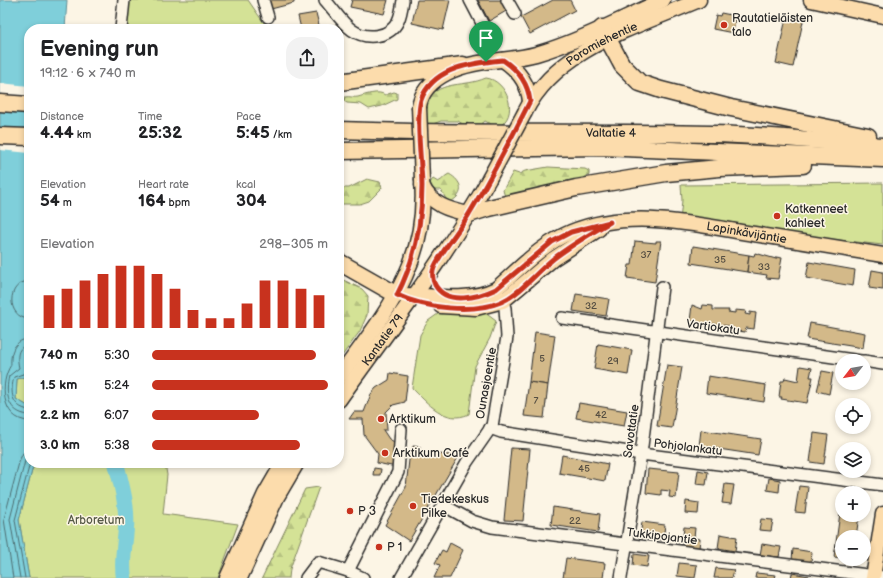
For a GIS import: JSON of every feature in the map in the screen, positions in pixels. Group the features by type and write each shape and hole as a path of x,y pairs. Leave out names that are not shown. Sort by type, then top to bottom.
{"highway":[{"path":"604,34 625,69 635,79 648,85 731,108 883,139"},
{"path":"344,81 463,66"},
{"path":"0,103 24,105"},
{"name":"Valtatie 4","path":"344,130 450,133 532,132 712,134 883,146"},
{"path":"1,136 24,138"},
{"path":"1,136 24,141"},
{"name":"Valtatie 4","path":"344,151 601,147 883,159"},
{"path":"469,214 576,188 666,173 766,166 883,164"},
{"path":"344,265 408,297"}],"main road":[{"name":"Poromiehentie","path":"489,179 528,107 541,87 569,60 584,51 604,34 663,0"},
{"name":"Poromiehentie","path":"419,107 422,95 430,85 446,74 463,66 522,57 578,40 604,34 699,0"},
{"path":"811,0 883,16"},
{"path":"503,60 511,65 527,86 528,107"},
{"name":"Kantatie 79","path":"344,393 408,297 407,274 418,240 422,183 419,107"},
{"name":"Kantatie 79","path":"344,371 434,267 469,214 489,179"},
{"path":"422,183 428,196 435,202 450,210 469,214"},
{"name":"Lapinkävijäntie","path":"408,297 432,306 470,308 484,307 500,295 522,287 553,259 610,222 653,219 680,222 883,255"},
{"path":"434,267 434,282 437,289 448,297"},
{"name":"Lapinkävijäntie","path":"408,297 500,295"},
{"path":"227,578 265,494 280,468"},
{"path":"240,578 278,497 294,468"},
{"path":"877,577 883,514"}],"street":[{"path":"122,24 124,0"},
{"path":"263,0 268,17"},
{"path":"326,0 351,30 368,37 380,35 391,30 398,21 403,0"},
{"path":"470,0 482,23"},
{"path":"508,0 515,14"},
{"name":"Savottatie","path":"621,578 641,454 662,287"},
{"name":"Ounasjoentie","path":"401,578 490,428 494,417 507,338 506,318 500,295"},
{"name":"Vartiokatu","path":"562,318 835,357"},
{"name":"Vartiokatu","path":"871,362 883,364"},
{"name":"Pohjolankatu","path":"490,428 501,432 641,454 883,485"},
{"path":"348,571 398,472 401,429"},
{"name":"Tukkipojantie","path":"443,505 472,521 492,527 877,577"},
{"path":"306,578 318,562 348,571 363,578"}],"green space":[{"path":"129,0 248,0 265,24 127,24"},
{"path":"486,78 493,80 500,85 505,92 510,108 504,122 497,127 485,121 479,126 466,126 458,121 441,121 427,126 425,100 432,93 447,86"},
{"path":"394,92 397,93 397,99 382,106 369,109 361,104 347,103 344,101 345,97 357,97 376,93 385,95"},
{"path":"548,167 585,169 589,171 589,175 578,182 505,197 503,190 513,172 519,174 525,171"},
{"path":"449,174 457,180 460,188 458,195 450,202 446,199 441,190 432,190 429,184 433,179 438,182"},
{"path":"367,179 380,182 382,188 369,201 360,204 344,204 344,188 349,188"},
{"path":"883,183 883,245 680,222 682,200 681,185"},
{"path":"344,280 362,289 368,296 367,315 360,331 344,353"},
{"path":"442,311 484,312 496,321 490,338 475,366 469,414 461,417 452,417 438,411 412,388 420,335 428,321"},
{"path":"24,377 24,404 16,399 17,379"},
{"name":"Arboretum","path":"33,468 166,468 167,475 163,514 238,524 218,578 29,578 19,520"},
{"path":"319,487 290,569 289,578 262,578 305,489"}],"water":[{"path":"0,0 67,0 65,24 24,24 24,377 17,379 16,399 24,404 24,468 33,468 19,520 29,578 0,578"}],"pier":[{"path":"0,83 24,85 24,113 0,111"},
{"path":"0,129 24,131 24,152 0,150"}],"building":[{"path":"269,0 294,0 294,3 271,9"},
{"path":"352,0 388,0 384,14 350,7"},
{"path":"417,0 450,0 443,30 412,23"},
{"path":"478,0 503,0 508,10 489,21"},
{"path":"553,0 570,0 575,10 530,34 521,17"},
{"path":"316,13 319,24 300,24 298,16"},
{"name":"Rautatieläisten talo","path":"721,13 731,15 731,19 735,20 733,33 713,29 716,15 720,16"},
{"path":"787,14 804,17 793,67 776,63"},
{"path":"635,241 656,243 656,241 661,241 655,282 627,278 629,265 632,265"},
{"path":"693,246 749,255 747,272 691,263"},
{"path":"755,253 776,259 776,257 782,258 778,279 766,278 767,275 747,272 749,255 754,256"},
{"path":"809,262 855,270 853,286 806,278"},
{"path":"872,270 883,272 883,290 869,288"},
{"path":"576,294 609,299 606,316 573,311"},
{"path":"692,305 702,309 703,305 713,306 713,310 729,310 728,312 735,313 735,310 746,311 745,314 750,315 750,312 756,313 754,329 746,328 745,332 730,330 730,326 713,324 713,327 697,325 697,322 690,321"},
{"path":"810,323 865,333 863,348 807,339"},
{"path":"535,332 555,335 548,385 529,382"},
{"path":"598,344 632,350 628,375 594,369"},
{"path":"667,365 682,367 672,428 657,426"},
{"path":"800,366 812,368 810,377 813,377 807,403 781,399 782,397 779,397 781,381 784,381 785,378 798,381"},
{"path":"822,371 833,373 829,394 817,391"},
{"path":"390,373 408,376 405,402 393,405 386,412 387,430 383,430 389,439 398,444 396,467 377,463 378,454 364,435 363,419 349,419 354,412 364,412 371,394 376,388 389,380"},
{"path":"708,376 766,385 764,402 706,393"},
{"path":"529,382 548,385 544,418 524,416"},
{"path":"579,403 627,411 624,426 576,418"},
{"path":"701,430 761,439 758,455 699,446"},
{"path":"814,433 828,435 824,464 810,462"},
{"name":"Tiedekeskus Pilke","path":"413,446 420,447 419,452 459,456 409,541 385,525 406,487 410,451 412,451"},
{"path":"511,448 530,449 523,521 504,520"},
{"path":"562,455 608,464 605,481 559,473"},
{"path":"374,468 381,469 380,475 373,475"},
{"path":"648,469 679,472 676,498 669,497 670,491 661,490 661,495 646,493"},
{"path":"698,470 708,472 706,485 696,484"},
{"path":"769,478 780,480 779,492 767,490"},
{"path":"725,484 734,485 731,504 722,503"},
{"path":"799,486 808,487 805,513 795,512"},
{"path":"686,501 699,503 698,514 685,513"},
{"path":"553,507 600,514 598,532 551,525"},
{"path":"761,519 773,520 771,531 759,530"},
{"path":"642,522 665,525 663,540 640,537"},
{"path":"839,522 858,522 857,530 838,530"},
{"path":"684,527 695,528 694,538 700,539 699,548 682,547"},
{"path":"720,534 737,537 735,551 718,548"},
{"path":"450,543 463,550 450,578 434,578 440,565 435,563 442,550 446,552"},
{"path":"762,544 781,547 779,557 760,555"},
{"path":"793,549 812,552 811,562 792,560"},
{"path":"634,554 649,556 647,567 633,565"},
{"path":"566,558 605,563 603,578 563,578"},
{"path":"679,563 697,565 695,578 677,576"},
{"path":"716,568 734,570 732,578 714,578"},
{"path":"756,573 776,575 775,578 755,578"},
{"path":"792,573 809,576 809,578 791,578"}],"waterway":[{"path":"117,468 124,495 126,512 123,559 124,578"}],"place":[{"name":"Rautatieläisten talo","path":"724,25"},
{"name":"Katkenneet kahleet","path":"777,216"},
{"name":"Arktikum","path":"381,419"},
{"name":"Arktikum Café","path":"385,453"},
{"name":"Tiedekeskus Pilke","path":"413,506"},
{"name":"P 3","path":"350,511"},
{"name":"P 1","path":"379,547"}],"route":[{"path":"503,60 511,65 527,86 530,101 469,214 434,267 432,272 437,289 448,297 460,298 487,294 496,289 544,247 552,242 571,232 610,222 553,259 522,287 503,301 494,305 470,308 432,306 411,302 397,295 407,274 416,249 420,226 422,185 420,101 422,95 430,85 446,74 463,66 486,62 503,60"}]}
